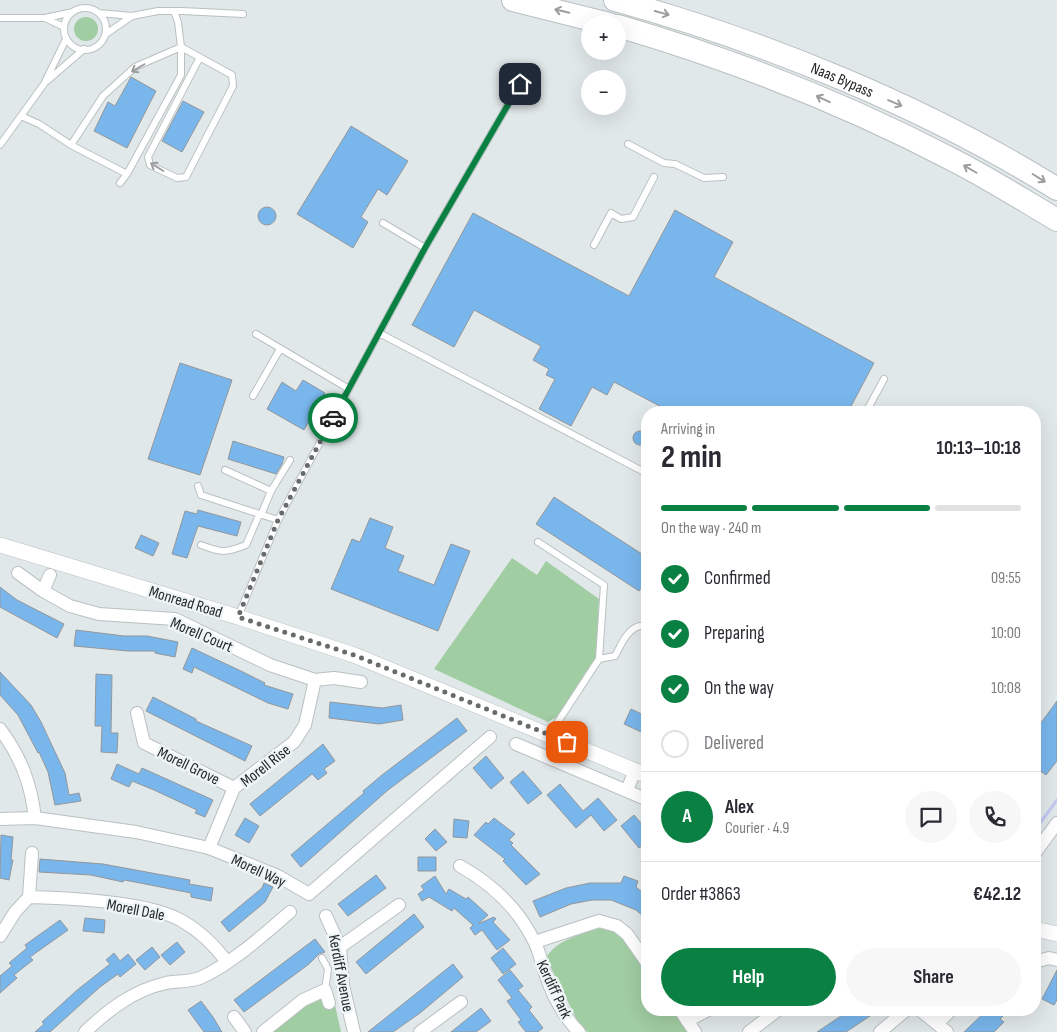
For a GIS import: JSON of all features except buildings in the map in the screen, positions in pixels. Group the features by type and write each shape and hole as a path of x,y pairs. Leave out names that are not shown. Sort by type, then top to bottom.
{"highway":[{"path":"513,0 581,17"},
{"name":"Naas Bypass","path":"615,0 680,18 817,70 912,111 1017,164 1057,189"},
{"name":"Naas Bypass","path":"626,28 685,46 816,95 956,161 1057,220"}],"street":[{"name":"Monread Road","path":"0,546 238,617 354,655 641,773"},
{"name":"Morell Court","path":"18,573 42,591 70,606 99,614 175,619 270,665 315,680 334,678 361,682"},
{"path":"42,591 50,574"},
{"name":"Morell Rise","path":"209,848 234,788 294,742 305,725 315,680"},
{"name":"Morell Grove","path":"137,712 144,743 234,788"},
{"path":"0,729 19,760 31,788 35,818"},
{"name":"Morell Way","path":"0,820 35,818 136,832 209,848 278,876 308,894 490,737"},
{"path":"516,744 641,797"},
{"path":"627,790 641,773"},
{"path":"1041,843 1057,823"},
{"path":"0,936 15,912 29,897 32,853"},
{"name":"Kerdiff Park","path":"460,866 485,881 512,906 535,942 546,978 567,1020 579,1032"},
{"name":"Morell Dale","path":"29,897 74,898 158,910 182,921 214,944 226,962"},
{"path":"340,947 398,905"},
{"path":"85,1032 118,1004 139,993 166,983 200,978 226,962 290,912"},
{"name":"Kerdiff Avenue","path":"326,916 340,947 343,985 354,1032"},
{"name":"Kerdiff Park","path":"535,942 599,921 617,926 627,934 641,954"},
{"path":"1041,930 1057,934"},
{"path":"1041,960 1049,958 1057,960"},
{"path":"263,1032 303,1000 325,990 329,1003"},
{"path":"420,1032 461,1002"},
{"path":"684,1016 691,1027 702,1016"},
{"path":"749,1032 770,1016"},
{"path":"880,1032 899,1016"},
{"path":"928,1016 943,1027"},
{"path":"234,1017 245,1032"}],"lane":[{"path":"0,18 45,18 87,8 104,17 106,34"},
{"path":"99,13 132,16 174,11 243,14"},
{"path":"120,183 127,174 181,75 182,47 174,11"},
{"path":"0,145 44,84 66,39 64,27 74,12"},
{"path":"44,84 84,49 95,46 106,34 132,16"},
{"path":"45,18 64,27"},
{"path":"66,39 74,46 84,49"},
{"path":"182,47 232,74 234,86 186,177 177,178 150,165 148,157 200,57"},
{"path":"71,145 103,96 135,67 182,47"},
{"path":"238,617 278,520 425,248 520,84"},
{"path":"21,116 39,124 71,145 127,174"},
{"path":"628,144 664,163 675,164 704,178 723,177"},
{"path":"594,245 611,213 621,219 633,217 654,176"},
{"path":"383,224 425,248"},
{"path":"379,333 641,470"},
{"path":"256,334 349,389"},
{"path":"253,396 280,349"},
{"path":"869,406 884,379"},
{"path":"201,544 220,552 228,552 246,544 271,491 290,460"},
{"path":"225,470 271,491"},
{"path":"198,486 201,495 278,520"},
{"path":"538,542 604,585 599,658 550,734"},
{"path":"599,658 615,656 626,636 634,627 640,626"},
{"path":"322,958 328,969 325,990"}],"green space":[{"path":"86,17 95,20 98,29 95,38 86,41 77,38 74,29 77,20"},
{"path":"512,558 537,575 546,561 599,599 596,664 560,715 548,722 434,669"},
{"path":"599,928 614,931 625,939 641,962 641,1016 678,1016 689,1032 588,1032 579,1024 546,958 562,942"},
{"path":"322,999 326,1006 335,1005 341,1032 273,1032 306,1006"}],"waterway":[{"path":"1041,822 1057,800"}],"way so far":[{"path":"333,418 278,520 238,617 354,655 567,742"}],"route":[{"path":"333,418 425,248 520,84"}]}
